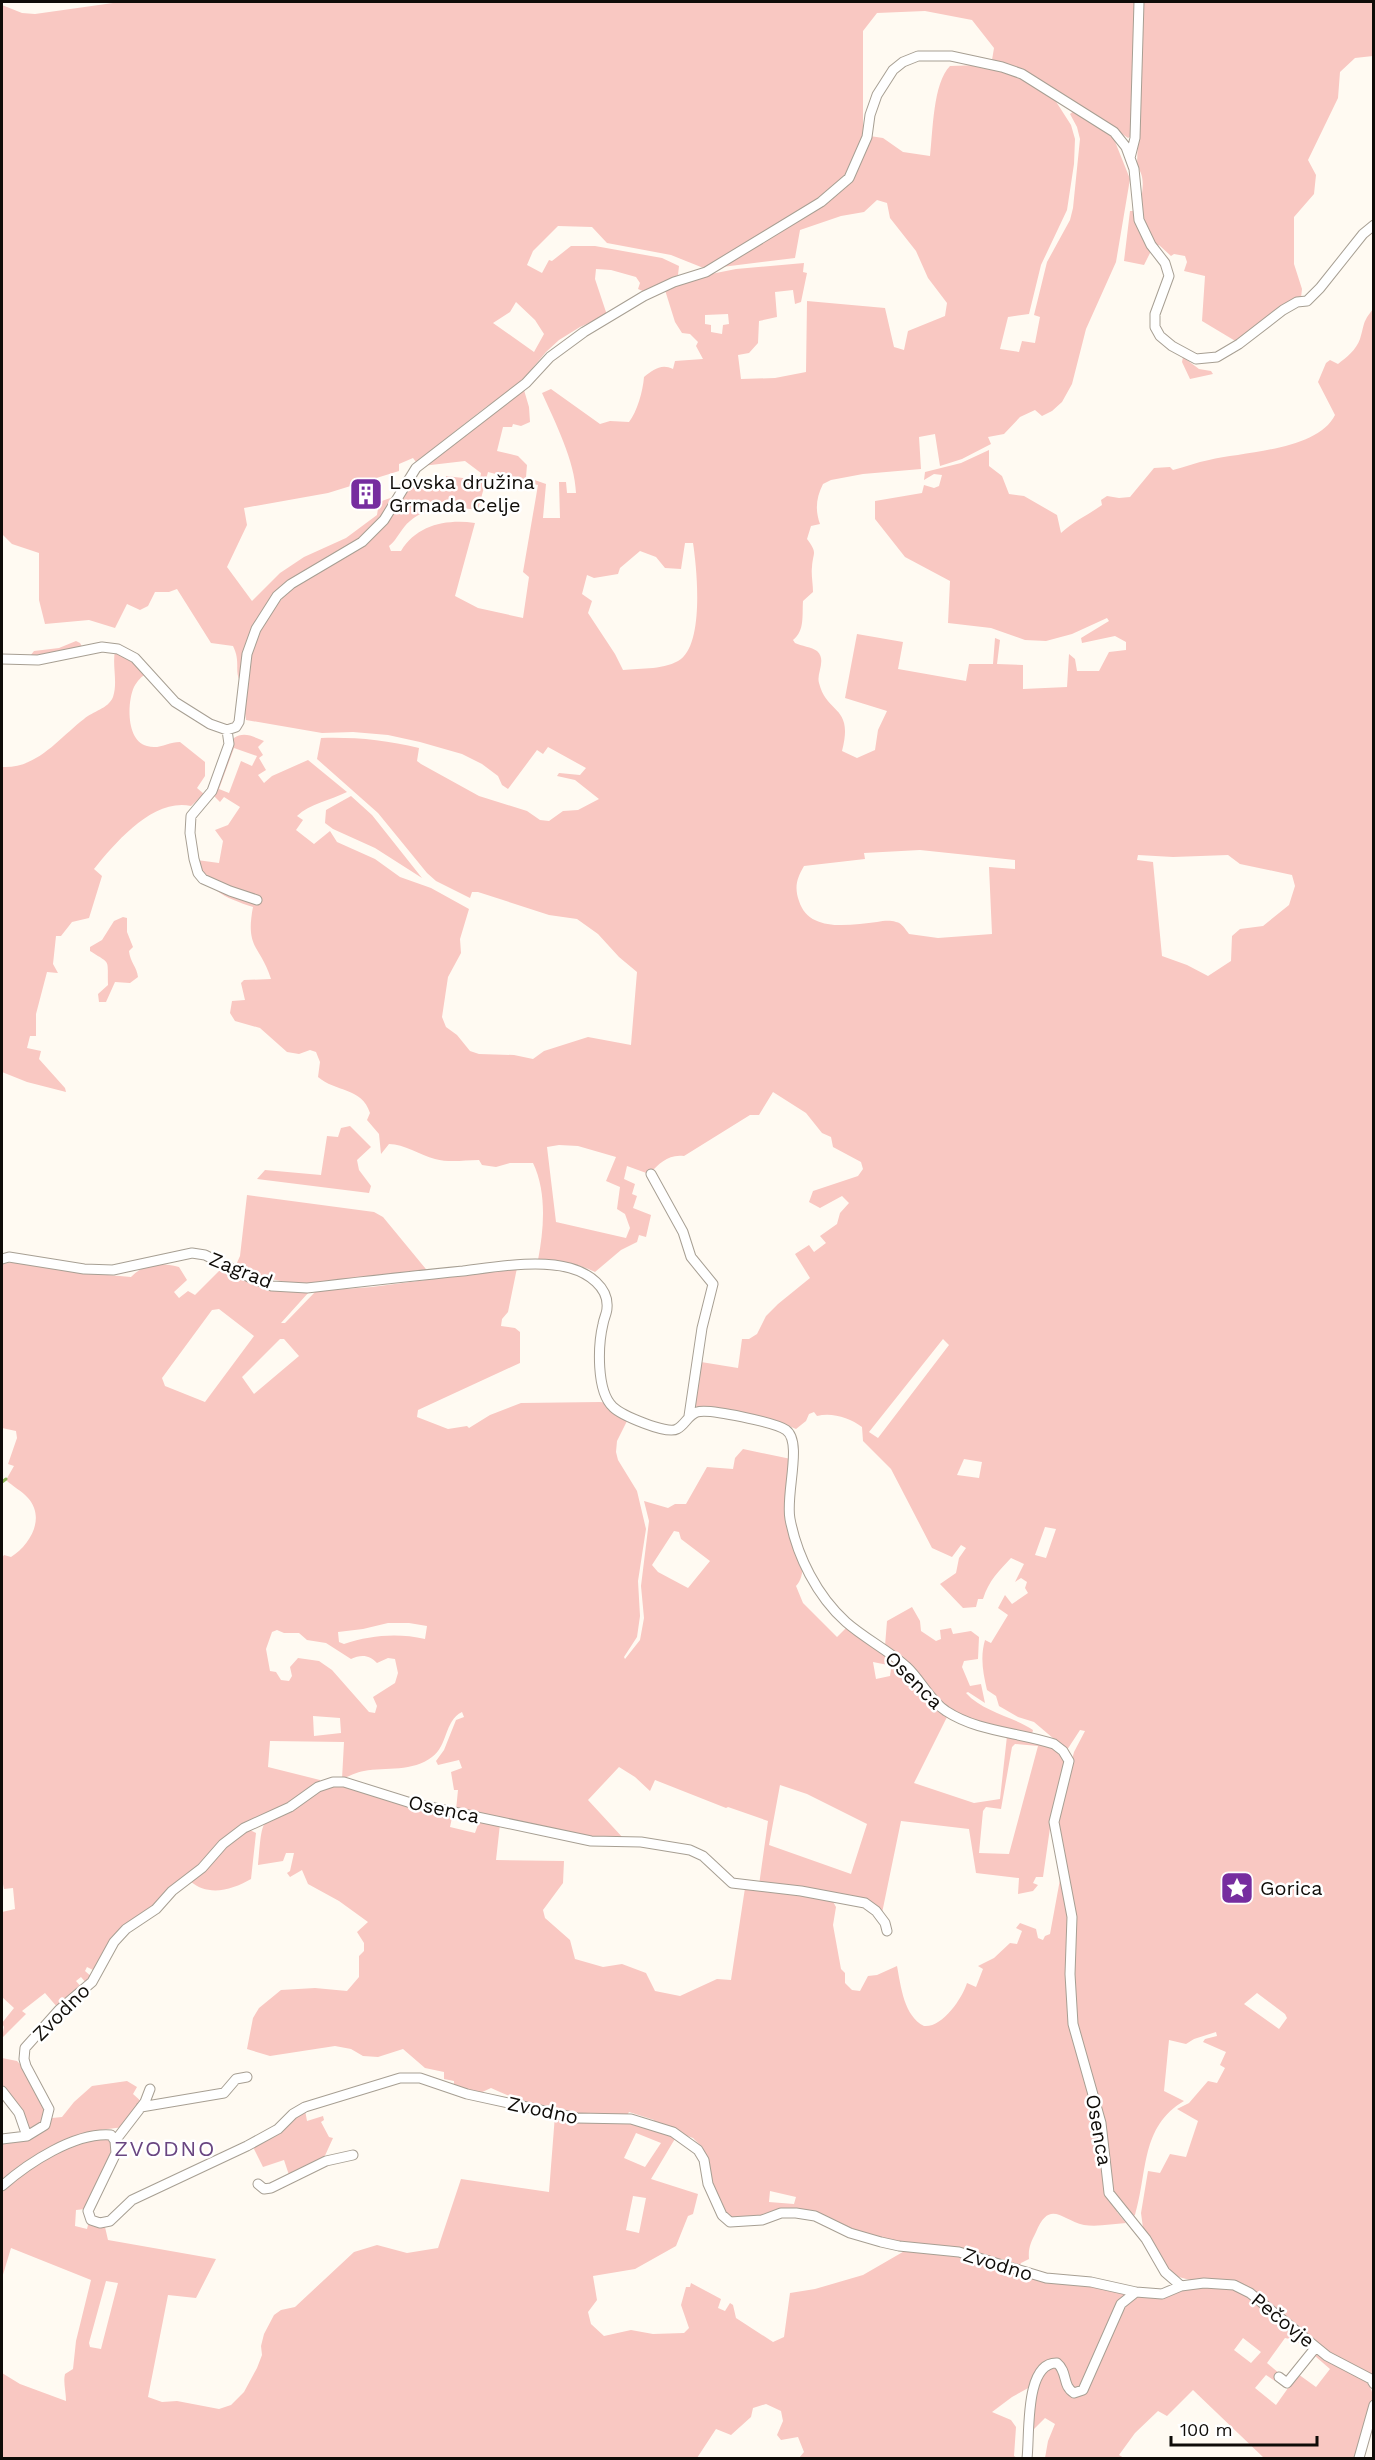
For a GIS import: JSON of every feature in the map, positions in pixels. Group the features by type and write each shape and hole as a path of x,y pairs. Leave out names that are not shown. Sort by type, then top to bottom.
{"street":[{"path":"1130,158 1135,138 1138,2"},
{"path":"2,659 38,660 102,647 118,649 129,654 150,672 175,702 210,724 227,730 236,727 239,722 247,654 256,628 278,596 291,584 362,542 384,520 416,468 526,383 550,357 567,344 644,296 674,282 706,272 820,202 849,178 867,137 870,116 877,95 893,70 903,62 918,56 951,56 1002,67 1022,74 1114,132 1125,147 1134,169 1139,220 1151,245 1165,263 1169,276 1155,314 1155,327 1160,336 1172,346 1196,360 1217,357 1239,344 1283,310 1297,302 1307,301 1363,234 1374,225"},
{"path":"227,730 229,744 212,791 191,816 190,833 194,859 198,873 203,879 257,900"},
{"path":"651,1174 683,1232 691,1257 713,1284 702,1328 689,1416"},
{"name":"Zagrad","path":"2,1259 9,1257 84,1269 113,1270 192,1253 205,1255 272,1286 307,1288 518,1265"},
{"name":"Osenca","path":"518,1265 570,1267 599,1284 605,1294 608,1308 600,1347 603,1388 607,1400 615,1409 662,1430 672,1431 680,1428 689,1416 707,1411 742,1417 784,1429 791,1436 795,1447 788,1496 789,1518 798,1548 810,1575 828,1602 846,1622 907,1667 943,1710 977,1726 1054,1744 1063,1751 1069,1761 1054,1822 1072,1917 1073,2024 1101,2123 1109,2193 1146,2239 1165,2272 1182,2286"},
{"name":"Osenca","path":"106,1955 126,1929 156,1909 172,1891 202,1868 223,1844 244,1827 290,1807 318,1787 333,1782 344,1782 439,1810 591,1841 641,1842 690,1850 703,1856 732,1883 846,1898 865,1903 876,1911 885,1923 887,1931"},
{"name":"Zvodno","path":"27,2136 45,2125 49,2109 26,2066 25,2048 59,2010 92,1982 106,1955"},
{"path":"141,2108 224,2093 236,2079 247,2077"},
{"name":"Zvodno","path":"115,2141 116,2153 88,2211 91,2220 100,2223 110,2222 132,2200 278,2129 305,2107 400,2078 420,2078 467,2094 577,2118 631,2120 673,2132 698,2150 704,2160 708,2184 722,2215 729,2222 762,2220 781,2213 796,2212 814,2216 850,2233 881,2242 959,2252 1046,2278 1091,2282 1136,2292 1162,2294 1182,2286"},
{"path":"2,2186 12,2177 77,2138 111,2134 115,2141 141,2108 150,2089"},
{"path":"2,2091 19,2113 27,2136 2,2139"},
{"path":"258,2184 264,2189 271,2188 326,2161 353,2155"},
{"name":"Pečovje","path":"1182,2286 1217,2282 1234,2285 1251,2293 1327,2356 1373,2381"},
{"path":"1027,2458 1030,2405 1041,2369 1049,2363 1057,2363 1065,2373 1066,2386 1070,2391 1074,2393 1083,2390 1121,2304 1136,2292"},
{"path":"1279,2378 1287,2383 1316,2347"},
{"path":"1359,2458 1374,2405"}],"shaded area":[{"path":"120,2 1136,2 1133,135 1128,138 1065,95 1057,95 1024,72 992,60 994,48 972,20 925,11 877,13 863,31 863,135 883,138 903,152 930,156 937,95 944,74 950,66 980,65 1018,76 1055,100 1071,125 1075,139 1074,164 1067,210 1041,265 1029,314 1008,317 1000,349 1019,352 1022,341 1035,343 1040,317 1034,315 1047,262 1070,220 1073,208 1080,139 1070,114 1075,110 1112,134 1130,179 1116,262 1086,329 1072,384 1062,402 1042,416 1035,410 1020,417 1004,434 988,437 991,444 962,459 940,466 935,434 919,437 921,469 863,474 831,480 823,484 817,504 820,524 811,526 807,539 814,553 813,592 803,601 801,627 793,640 795,643 817,651 820,655 819,683 823,693 845,725 842,751 857,758 875,750 878,730 887,711 845,698 857,634 903,642 898,669 966,681 969,664 993,664 995,638 1000,640 997,664 1023,665 1023,689 1067,687 1069,654 1075,659 1077,671 1099,671 1109,652 1126,650 1126,642 1115,636 1082,643 1081,638 1109,621 1107,618 1072,634 1046,641 1025,640 991,628 948,623 950,581 905,557 875,519 875,501 922,493 924,485 934,488 939,486 942,475 934,474 924,480 925,472 961,463 989,450 989,466 1002,476 1009,494 1024,496 1057,515 1061,533 1102,505 1101,500 1107,496 1130,497 1154,468 1170,467 1173,470 1204,461 1297,443 1326,427 1335,415 1318,382 1326,363 1330,360 1338,364 1354,350 1360,339 1365,320 1373,309 1373,2375 1328,2354 1246,2287 1175,2276 1165,2268 1143,2228 1141,2213 1148,2171 1160,2173 1170,2154 1186,2157 1198,2121 1177,2109 1189,2103 1208,2081 1217,2083 1225,2068 1220,2065 1226,2052 1203,2042 1205,2039 1217,2036 1216,2032 1186,2044 1169,2040 1164,2091 1184,2101 1170,2112 1153,2137 1135,2215 1132,2217 1119,2206 1117,2212 1126,2223 1094,2226 1076,2223 1057,2214 1046,2216 1031,2242 1029,2259 1021,2263 1018,2269 962,2250 883,2241 813,2214 754,2219 728,2217 709,2183 707,2156 702,2147 693,2138 654,2124 654,2120 629,2112 626,2117 574,2114 523,2101 491,2088 478,2094 454,2088 454,2081 444,2079 444,2072 425,2068 403,2049 378,2057 363,2056 351,2049 335,2046 270,2056 247,2049 253,2018 259,2008 281,1990 315,1988 347,1991 359,1977 359,1956 364,1951 364,1943 357,1932 368,1922 339,1901 308,1884 302,1870 290,1877 287,1873 290,1871 294,1853 286,1853 283,1861 258,1865 262,1830 267,1822 299,1801 341,1784 453,1813 450,1827 475,1833 480,1819 500,1824 496,1860 564,1861 563,1883 543,1910 545,1918 570,1940 575,1959 603,1967 622,1964 646,1973 655,1991 680,1996 717,1979 731,1980 745,1888 831,1898 836,1907 833,1925 841,1969 845,1973 845,1983 852,1990 860,1991 868,1976 877,1975 897,1966 908,2008 917,2021 924,2026 938,2022 950,2011 961,1997 967,1983 976,1987 983,1969 978,1966 994,1958 1010,1943 1017,1944 1022,1931 1016,1928 1020,1923 1036,1929 1038,1938 1043,1940 1050,1934 1061,1874 1057,1830 1062,1799 1074,1752 1085,1731 1080,1730 1067,1750 1034,1722 1018,1717 999,1706 996,1696 987,1690 983,1665 985,1640 991,1643 1008,1615 998,1608 1005,1595 1012,1604 1028,1593 1025,1588 1027,1582 1021,1578 1015,1582 1024,1564 1011,1558 991,1581 983,1599 978,1599 976,1607 963,1608 940,1584 956,1573 959,1558 966,1548 961,1545 952,1557 932,1548 891,1469 863,1441 862,1427 841,1417 817,1416 814,1412 809,1414 806,1421 796,1429 779,1422 697,1408 695,1403 701,1362 738,1368 742,1339 749,1339 757,1334 766,1316 810,1278 795,1254 809,1245 814,1252 826,1243 820,1236 837,1224 840,1213 849,1203 842,1196 820,1208 809,1202 813,1191 858,1176 863,1169 861,1162 833,1147 831,1137 822,1133 806,1113 773,1092 759,1115 750,1115 684,1156 673,1156 665,1160 649,1174 627,1166 624,1179 635,1184 632,1194 637,1196 633,1208 651,1215 646,1237 639,1235 637,1242 621,1250 595,1272 574,1264 538,1260 543,1211 541,1186 533,1163 510,1163 496,1167 482,1165 479,1160 441,1160 389,1144 381,1154 379,1134 367,1120 370,1113 366,1105 355,1094 318,1077 320,1062 316,1052 310,1050 299,1054 287,1052 260,1028 235,1021 230,1013 232,1001 245,1000 241,983 244,980 271,979 252,939 253,907 225,896 212,886 201,871 197,860 219,863 223,841 215,830 228,825 240,807 224,797 220,802 213,795 234,738 245,735 253,736 264,741 258,747 263,755 259,758 266,770 258,775 264,783 272,776 308,760 347,792 302,812 297,816 303,820 296,830 314,844 330,831 337,842 375,859 400,877 431,888 469,909 460,939 461,953 448,977 442,1017 446,1027 457,1035 470,1051 479,1054 514,1055 533,1059 544,1051 588,1037 631,1045 637,972 619,957 598,934 577,919 549,915 478,892 472,892 470,898 436,881 378,813 317,759 321,738 370,740 419,748 417,761 421,764 479,796 527,811 540,820 549,821 563,811 578,810 599,799 575,780 557,776 559,773 580,775 586,768 548,747 543,754 537,750 508,789 502,785 498,776 482,764 462,754 420,742 388,735 353,732 322,733 246,720 245,678 256,638 265,620 292,589 364,543 407,488 446,481 446,476 480,480 481,473 465,461 422,466 524,390 530,422 521,426 513,424 512,427 503,427 497,451 518,456 527,465 526,477 546,484 543,518 560,518 559,482 566,482 567,493 576,493 575,481 564,442 542,393 551,389 600,424 610,421 629,422 639,401 644,377 661,367 673,369 675,361 703,359 696,346 698,342 690,334 682,333 675,322 665,290 706,275 736,269 804,263 803,272 807,273 801,302 795,304 793,290 775,292 777,317 759,321 758,343 749,353 738,355 741,379 775,378 806,372 807,301 885,308 894,347 904,350 908,331 945,316 947,303 928,278 916,251 890,218 887,203 877,200 864,212 841,216 800,230 795,258 706,269 671,255 607,243 592,227 558,226 533,251 527,265 542,273 549,260 552,261 571,246 595,246 662,258 679,266 678,275 645,292 638,289 640,283 636,277 611,270 596,269 595,279 607,315 580,327 559,340 516,388 486,407 416,462 413,458 399,464 399,471 328,493 244,508 247,525 227,567 252,601 280,573 304,557 346,538 377,515 379,502 396,496 389,510 361,540 265,607 240,681 233,646 211,643 177,589 169,592 155,592 148,606 140,610 127,604 115,628 89,620 45,624 39,600 39,553 12,544 2,534 2,5 22,13 35,14","holes":["516,302 535,320 544,334 534,352 493,323 510,312","728,314 729,324 723,325 722,334 711,332 711,325 705,324 705,315","488,472 538,485 523,572 529,577 523,618 478,608 455,596 475,523 453,522 433,526 415,535 401,551 391,551 389,546 407,524 417,516 442,508 478,510","685,543 693,543 697,604 693,637 688,650 675,663 653,668 623,670 588,613 592,601 582,594 587,575 594,578 618,574 620,568 640,551 656,557 665,568 681,569","234,748 257,756 252,766 241,761 229,793 219,789","920,850 1015,860 1015,869 989,867 992,934 938,938 909,934 902,925 893,921 832,925 812,918 804,911 797,891 798,879 804,866 865,859 864,853","1138,855 1173,857 1228,855 1240,864 1292,875 1295,886 1289,905 1263,926 1240,929 1232,936 1231,961 1208,976 1162,956 1153,862 1137,860","578,1146 616,1157 606,1181 620,1187 617,1209 625,1214 630,1228 626,1238 556,1222 547,1147","943,1339 949,1345 878,1438 869,1432","964,1459 982,1462 979,1478 957,1475","1045,1527 1056,1529 1046,1558 1035,1555","1257,1993 1287,2018 1279,2029 1244,2004","770,2191 796,2197 794,2204 769,2202"]},
{"path":"1142,2 1373,2 1373,56 1355,58 1340,72 1338,98 1308,160 1316,175 1314,194 1294,217 1294,264 1302,289 1301,298 1275,310 1237,342 1202,321 1205,276 1184,271 1187,262 1185,256 1174,254 1171,256 1159,245 1157,246 1142,221 1143,186 1141,172 1137,166"},
{"path":"1130,211 1134,211 1152,249 1144,265 1124,261"},
{"path":"1183,357 1199,369 1211,371 1213,374 1190,379 1182,362"},
{"path":"76,641 83,648 30,656 34,651 59,648"},
{"path":"115,651 124,654 147,673 134,687 130,702 130,720 135,737 140,743 151,747 180,742 205,762 205,776 197,788 204,794 191,806 177,805 149,815 124,835 94,869 102,876 89,918 72,922 61,936 56,936 53,964 58,973 47,972 36,1014 36,1036 30,1036 27,1048 41,1051 39,1059 66,1092 27,1082 2,1072 2,767 15,766 37,758 88,716 111,701 115,680"},
{"path":"351,796 372,815 422,878 375,848 325,823 326,810"},
{"path":"123,917 127,918 127,932 133,947 129,951 138,977 130,983 115,982 106,1002 99,1002 98,994 108,985 108,966 105,961 90,951 90,947 102,940 114,921"},
{"path":"350,1126 371,1147 357,1160 359,1170 371,1186 369,1193 257,1179 265,1170 321,1175 327,1136 338,1137 341,1128"},
{"path":"247,1195 374,1212 383,1217 430,1274 299,1285 258,1276 236,1265 240,1256"},
{"path":"21,1261 74,1272 131,1277 147,1266 172,1265 179,1267 187,1280 174,1292 179,1298 188,1291 195,1295 224,1266 261,1284 309,1292 281,1323 285,1323 316,1291 372,1287 517,1268 508,1312 502,1319 501,1326 515,1328 520,1332 520,1363 418,1410 417,1417 448,1429 467,1426 469,1428 490,1415 521,1403 600,1402 609,1403 628,1419 617,1441 616,1452 618,1460 637,1491 646,1529 638,1581 640,1616 637,1637 624,1657 625,1659 640,1640 644,1618 641,1586 649,1521 644,1501 668,1508 675,1504 686,1504 707,1467 733,1469 735,1458 743,1449 791,1459 787,1487 802,1553 801,1578 796,1586 803,1603 837,1637 848,1626 907,1671 947,1717 914,1783 974,1803 1000,1799 1007,1736 1055,1748 1065,1760 1053,1807 1043,1877 1036,1877 1033,1883 1038,1885 1033,1891 1018,1894 1019,1878 976,1873 969,1829 901,1821 882,1913 881,1910 759,1885 768,1821 726,1808 655,1780 650,1791 635,1777 619,1767 588,1800 624,1839 606,1841 456,1810 458,1790 454,1790 451,1772 462,1768 459,1760 438,1765 436,1761 444,1750 456,1720 464,1717 462,1712 452,1721 441,1747 425,1762 408,1767 361,1772 342,1779 344,1742 270,1741 268,1767 320,1780 320,1784 296,1801 241,1828 158,1905 136,1918 95,1971 87,1967 85,1971 93,1978 87,1984 81,1977 76,1981 83,1989 58,2008 45,1993 22,2011 26,2014 2,2038 4,2027 2,2023 14,2008 2,1997 2,1912 15,1909 13,1888 4,1889 2,1879 2,1558 4,1555 11,1557 24,1546 36,1522 36,1514 28,1498 6,1480 14,1466 8,1464 17,1438 16,1431 2,1428 2,1264","holes":["219,1309 254,1336 205,1402 165,1386 162,1378 212,1310","280,1339 284,1339 299,1356 254,1394 242,1377","674,1531 679,1532 681,1539 710,1561 688,1588 658,1572 652,1565","388,1623 427,1626 425,1639 384,1636 344,1644 339,1642 338,1632","277,1630 284,1633 299,1633 307,1640 326,1643 351,1659 365,1656 377,1663 388,1658 395,1659 398,1673 395,1683 373,1697 377,1706 375,1713 369,1712 332,1670 319,1661 298,1658 290,1667 292,1676 289,1681 281,1680 276,1672 270,1671 266,1649 272,1632","873,1662 888,1665 891,1669 890,1676 876,1679","313,1716 340,1718 341,1733 314,1736","1015,1744 1038,1746 1009,1854 979,1853 983,1811 986,1807 1001,1809 1012,1747","780,1785 807,1794 867,1824 851,1874 769,1845"]},
{"path":"912,1607 920,1621 921,1631 936,1641 941,1639 940,1630 951,1628 953,1634 971,1631 979,1637 978,1659 964,1661 962,1667 970,1686 981,1684 985,1703 968,1692 966,1693 981,1705 1025,1725 1033,1730 1032,1734 955,1716 885,1646 887,1621"},
{"path":"248,1829 256,1833 251,1879 220,1890 204,1889 190,1881 225,1845"},
{"path":"2,2058 17,2061 22,2066 45,2106 45,2121 31,2133 2,2088"},
{"path":"127,2081 137,2087 133,2094 143,2103 124,2127 92,2131 76,2137 2,2182 2,2143 24,2140 38,2135 52,2118 62,2117 74,2102 92,2086"},
{"path":"305,2110 307,2121 323,2116 324,2120 321,2122 329,2137 333,2138 323,2160 290,2178 284,2160 263,2167 253,2147"},
{"path":"555,2115 629,2122 676,2137 651,2179 698,2194 693,2214 688,2216 676,2246 635,2269 593,2276 597,2300 588,2312 591,2324 604,2336 631,2330 653,2334 684,2333 689,2328 681,2305 686,2287 690,2287 691,2283 721,2299 718,2308 725,2311 730,2303 733,2305 736,2318 773,2342 784,2337 790,2293 815,2289 863,2275 908,2249 937,2251 1132,2293 1078,2389 1071,2387 1063,2362 1055,2360 1030,2387 992,2412 1011,2420 1016,2427 1014,2456 1017,2458 799,2458 804,2452 798,2437 781,2440 777,2435 783,2421 781,2411 766,2404 753,2408 751,2417 731,2435 716,2429 697,2458 2,2458 2,2373 20,2384 66,2401 65,2374 73,2369 76,2341 91,2280 11,2248 2,2278 2,2190 43,2160 67,2146 78,2141 96,2138 111,2139 114,2147 85,2209 76,2210 75,2226 87,2229 89,2221 105,2227 108,2240 216,2259 196,2298 168,2295 148,2397 162,2402 177,2401 219,2409 231,2405 244,2392 257,2368 262,2355 261,2346 264,2334 274,2315 281,2310 295,2307 354,2252 377,2245 407,2253 438,2248 461,2179 549,2192","holes":["636,2133 661,2143 645,2167 624,2158","633,2196 646,2198 639,2233 626,2230","106,2281 118,2283 101,2349 90,2347 89,2343"]},
{"path":"1205,2285 1239,2290 1307,2345 1308,2349 1294,2340 1285,2338 1267,2363 1280,2374 1275,2381 1266,2375 1255,2388 1276,2405 1298,2374 1316,2387 1330,2369 1315,2356 1318,2354 1354,2371 1368,2384 1373,2401 1356,2458 1264,2458 1193,2390 1167,2416 1158,2411 1135,2433 1119,2455 1124,2458 1045,2458 1048,2441 1055,2424 1045,2418 1031,2432 1036,2385 1048,2367 1060,2368 1073,2396 1081,2396 1086,2392 1124,2304 1135,2296","holes":["1243,2338 1261,2352 1251,2363 1234,2350"]}],"waterway":[{"path":"2,1482 6,1479"}],"place":[{"name":"Lovska družina Grmada Celje","path":"366,494"},
{"name":"Gorica","path":"1237,1888"}],"district":[{"name":"ZVODNO","path":"165,2148"}]}
